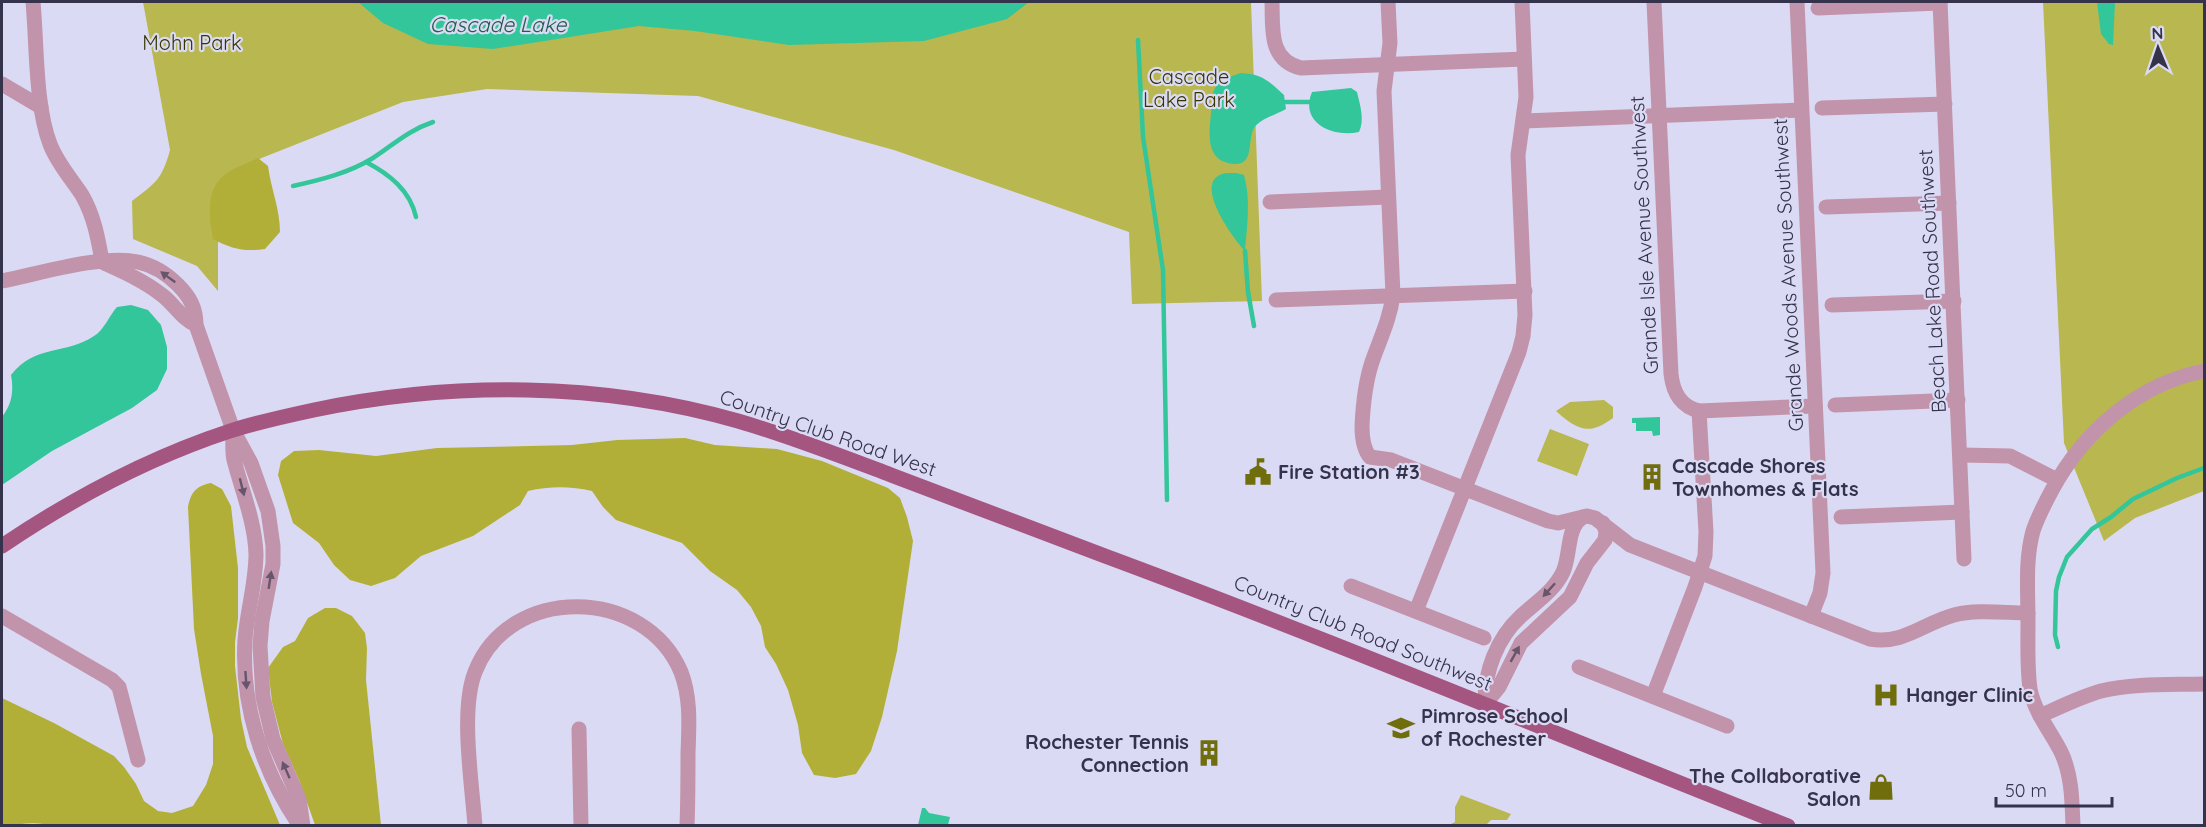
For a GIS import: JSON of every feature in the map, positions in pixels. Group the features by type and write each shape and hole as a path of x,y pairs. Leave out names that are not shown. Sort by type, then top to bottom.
{"main road":[{"name":"Country Club Road West","path":"2,546 49,514 110,481 155,459 233,430 329,407 418,394 485,390 552,391 602,395 696,411 767,430 1055,537"},
{"name":"Country Club Road Southwest","path":"1055,537 1231,603 1788,825"}],"street":[{"path":"33,2 41,107 51,147 89,209 96,228 102,261"},
{"path":"1272,2 1276,48 1285,62 1290,65 1311,68 1524,59"},
{"path":"1388,2 1390,33 1384,91 1393,295 1389,317 1372,363 1364,398 1362,431 1370,457 1391,460 1548,521 1558,523 1591,516 1630,545 1862,636 1886,641 1906,636 1944,618 1960,614 2028,613"},
{"path":"1416,611 1522,341 1525,315 1518,155 1526,97 1522,2"},
{"name":"Grande Isle Avenue Southwest","path":"1654,2 1672,381 1674,391 1684,404 1699,411"},
{"name":"Grande Woods Avenue Southwest","path":"1797,2 1823,573 1820,593 1811,616"},
{"path":"1818,8 1940,2"},
{"name":"Beach Lake Road Southwest","path":"1940,2 1964,559"},
{"path":"2,84 41,107"},
{"path":"1822,108 1945,104"},
{"path":"1524,121 1801,110"},
{"path":"1269,202 1388,197"},
{"path":"1826,207 1949,203"},
{"path":"2,281 102,261 153,288 164,296 186,321 196,325 233,430 234,458 252,525 256,555 245,641 246,687 250,712 259,746 285,804 301,825"},
{"path":"1275,300 1524,291"},
{"path":"1832,305 1953,301"},
{"path":"2073,825 2067,766 2040,716 2030,683 2028,561 2031,541 2043,506 2057,480 2078,449 2101,424 2160,384 2205,371"},
{"path":"1835,405 1958,400"},
{"path":"1653,696 1701,572 1705,556 1706,532 1699,411 1815,406"},
{"path":"1961,455 2010,456 2057,480"},
{"path":"1840,517 1962,512"},
{"path":"1485,704 1486,682 1498,648 1514,623 1550,591 1563,572 1572,527 1582,517"},
{"path":"1548,521 1563,534 1571,537 1580,549 1591,551 1599,547 1630,545"},
{"path":"1485,704 1499,687 1521,643 1570,597 1587,563 1606,537 1603,523"},
{"path":"1351,586 1484,638"},
{"path":"475,825 467,710 475,671 484,654 497,638 516,623 537,612 559,607 579,606 600,608 624,616 638,624 661,642 680,671 689,706 687,825"},
{"path":"1533,606 1546,620"},
{"path":"2,616 112,680 119,687 138,760"},
{"path":"1579,667 1727,726"},
{"path":"2040,716 2102,691 2137,686 2205,684"},
{"path":"579,729 581,825"}],"green space":[{"path":"143,2 1251,2 1262,301 1132,304 1129,232 894,150 698,96 487,89 403,102 239,167 218,189 218,291 197,266 133,239 132,201 157,180 170,150"},
{"path":"2043,2 2204,2 2204,491 2135,518 2104,541 2064,443"},
{"path":"1604,400 1613,407 1613,418 1605,424 1590,429 1570,423 1556,411 1570,402"},
{"path":"1550,429 1589,444 1577,476 1537,461"},
{"path":"1461,795 1511,814 1507,820 1491,820 1486,825 1449,825 1455,822 1455,807"}],"shaded area":[{"path":"258,158 268,166 279,215 280,232 265,249 238,249 213,239 210,203 215,186 220,179 227,173"},
{"path":"685,438 715,445 777,449 822,461 888,488 900,498 913,541 897,651 882,717 871,751 856,774 835,778 814,775 802,753 798,725 788,690 765,647 761,626 751,607 737,590 710,571 682,543 616,520 592,491 560,487 528,491 520,505 473,536 421,556 395,578 371,586 350,580 334,565 319,543 293,523 278,475 281,461 294,451 319,450 376,456 437,448 572,445 617,440"},
{"path":"211,483 222,489 231,506 238,568 235,666 241,719 247,747 280,825 48,826 32,823 2,825 2,698 114,756 136,784 144,801 158,811 172,813 193,806 206,785 213,764 213,736 194,629 188,507 195,490"},
{"path":"325,608 336,608 352,616 365,633 366,680 381,825 315,825 283,744 272,702 268,668 283,647 295,641 308,618"}],"water":[{"name":"Cascade Lake","path":"358,2 1029,2 1007,19 924,41 789,45 695,31 639,26 493,49 428,44 383,23"},
{"path":"2097,2 2115,2 2113,45 2109,44 2101,34"},
{"path":"1241,73 1260,77 1274,86 1284,95 1286,109 1265,119 1254,128 1248,156 1241,163 1234,164 1225,162 1213,153 1210,121 1216,86 1226,78"},
{"path":"1351,88 1357,92 1361,107 1362,123 1359,132 1339,133 1321,126 1314,120 1309,103 1312,92"},
{"path":"1224,173 1244,175 1246,184 1248,213 1245,251 1226,225 1214,202 1212,192 1213,182 1218,176"},
{"path":"131,305 148,310 161,325 167,347 167,369 157,390 132,408 52,451 2,485 2,417 11,397 11,375 30,358 73,346 94,336 117,307"},
{"path":"1660,417 1660,435 1653,436 1652,431 1636,431 1636,423 1632,423 1632,418"},
{"path":"922,808 929,813 950,817 948,825 918,825"}],"waterway":[{"path":"1138,40 1143,137 1163,270 1167,500"},
{"path":"1285,102 1310,102"},
{"path":"293,186 354,168 409,133 433,122"},
{"path":"366,162 383,172 404,191 416,217"},
{"path":"1245,251 1248,292 1254,326"},
{"path":"2058,647 2055,635 2056,591 2067,557 2092,529 2133,499 2204,468"}],"place":[{"name":"Fire Station #3","path":"1258,472"},
{"name":"Cascade Shores Townhomes & Flats","path":"1652,477"},
{"name":"Hanger Clinic","path":"1886,695"},
{"name":"Pimrose School of Rochester","path":"1401,728"},
{"name":"Rochester Tennis Connection","path":"1209,753"},
{"name":"The Collaborative Salon","path":"1881,787"}],"park label":[{"name":"Mohn Park","path":"192,43"},
{"name":"Cascade Lake Park","path":"1189,88"}]}
